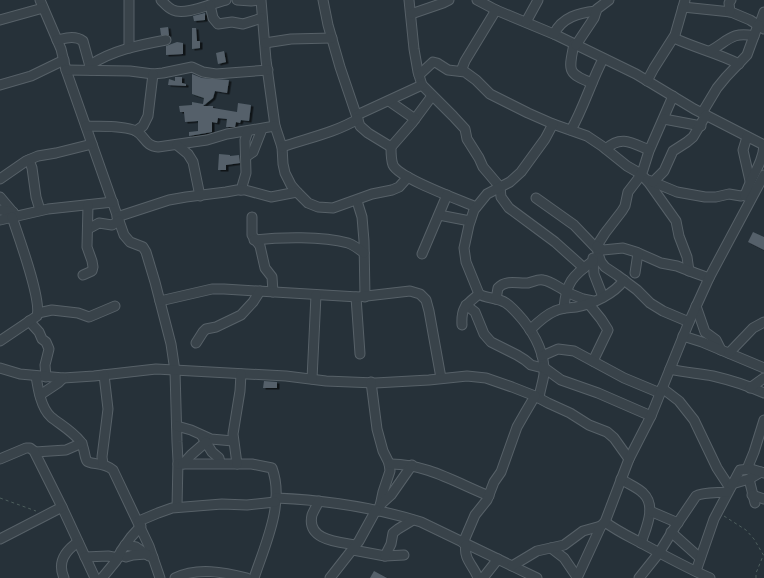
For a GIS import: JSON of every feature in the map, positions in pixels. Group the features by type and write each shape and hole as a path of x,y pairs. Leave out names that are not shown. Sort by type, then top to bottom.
{"street":[{"path":"129,0 129,48"},
{"path":"161,0 174,11 185,11 226,0"},
{"path":"238,0 260,0 275,126 282,147 285,172 291,185 297,192 308,203 318,207 333,208 357,201 372,194 392,190 399,187 408,177"},
{"path":"323,0 340,67 360,126 368,133 391,147"},
{"path":"409,0 414,49 422,85 464,129 467,139 483,167 500,187 501,197 508,208 587,264 595,276 595,302 608,330 593,361"},
{"path":"410,14 448,0"},
{"path":"477,0 496,10 554,34 636,74 704,114 764,145 760,162 750,180 745,196"},
{"path":"526,22 538,0"},
{"path":"592,83 576,76 570,67 575,45 594,18 599,7 609,0"},
{"path":"730,12 729,3 731,0"},
{"path":"647,81 674,38 684,3 730,12 760,27"},
{"path":"0,20 42,4 57,40 66,70 124,235 130,242 143,247 146,252 171,344 176,371 177,426 181,464 177,508"},
{"path":"210,5 213,18 218,24 232,22 243,24 262,18"},
{"path":"461,71 465,61 496,10"},
{"path":"554,34 557,27 566,19 587,12 596,11"},
{"path":"564,308 566,291 571,281 587,264 600,240 622,211 625,206 628,192 647,179 664,171 673,151 693,137 701,126 704,114 717,88 747,55 754,36 760,27 764,12"},
{"path":"710,51 730,37 738,34 754,36"},
{"path":"57,40 72,37 79,38 83,41 90,68"},
{"path":"265,43 291,39 332,38"},
{"path":"674,38 687,44 710,51 739,64"},
{"path":"90,68 101,58 129,48 166,40"},
{"path":"571,130 579,116 603,59"},
{"path":"0,85 31,76 64,60"},
{"path":"419,75 433,62 448,70 465,72 476,80 490,94 553,124 587,136 647,179 678,192 705,197 716,197 729,194 745,196 754,192"},
{"path":"66,70 90,68 163,74 192,67 203,72 216,74 268,70"},
{"path":"136,131 143,126 148,116 154,74"},
{"path":"282,147 302,140 321,136 348,125 358,117 422,85"},
{"path":"432,96 391,147 393,165 397,171 408,177 476,207"},
{"path":"673,96 649,150 647,179 676,221 680,240 687,257 689,271"},
{"path":"389,101 415,119"},
{"path":"664,119 701,126"},
{"path":"478,578 468,560 465,551 465,544 475,514 484,505 494,482 501,472 524,413 537,397 544,374 542,356 539,347 530,330 513,309 505,302 479,294 466,262 464,248 470,221 476,207 488,194 510,182 521,172 545,139 553,124"},
{"path":"86,126 117,127 136,131 152,147 177,145 275,126"},
{"path":"247,156 253,152 262,128"},
{"path":"241,190 246,173 247,156 245,140 248,131"},
{"path":"747,137 743,150 750,180"},
{"path":"606,149 613,143 622,141 649,150"},
{"path":"187,143 190,158"},
{"path":"0,179 29,160 38,156 92,144"},
{"path":"177,145 188,154 190,158 196,172 200,196"},
{"path":"29,160 32,168 36,197 40,210"},
{"path":"577,578 603,524 629,459 651,416 696,306 709,278 764,175"},
{"path":"88,228 99,223 112,225 118,219 169,200 186,197 241,190 271,197 297,192"},
{"path":"422,254 447,195"},
{"path":"0,197 14,215 38,302 37,316 0,341"},
{"path":"536,198 574,225 597,247 607,250 622,248 638,252 661,263 677,266 709,278"},
{"path":"357,201 362,217 364,253 360,297 360,354"},
{"path":"0,220 14,215 40,210 113,202"},
{"path":"83,275 92,271 93,267 87,247 88,205"},
{"path":"0,210 14,215"},
{"path":"439,215 470,221"},
{"path":"252,217 251,230 254,240 260,246 264,268 272,277 273,292"},
{"path":"254,240 310,238 333,240 350,244 364,253"},
{"path":"597,247 604,265 650,303 662,311 689,322"},
{"path":"636,274 638,252"},
{"path":"587,264 604,265"},
{"path":"496,299 498,288 505,283 528,283 542,279 583,299 595,302"},
{"path":"530,330 549,314 555,311 595,302 616,290 624,280"},
{"path":"160,301 212,289 224,288 360,297 410,292 420,294 426,300 429,311 441,378"},
{"path":"196,343 206,330 241,315 253,302 260,291"},
{"path":"462,325 461,315 466,305 479,294"},
{"path":"312,379 316,295"},
{"path":"466,305 475,312 484,334 491,342 531,365 543,368 561,380 598,393 651,416"},
{"path":"38,313 52,310 78,312 89,317 114,306"},
{"path":"696,306 705,332 716,340 725,352"},
{"path":"29,321 39,332 42,339 46,342 48,349 45,365 46,377"},
{"path":"725,352 753,328 764,322"},
{"path":"683,336 764,368"},
{"path":"542,356 558,349 574,351 624,378 661,391 680,401 694,420 717,468 730,488"},
{"path":"0,368 20,374 63,378 156,369 371,382 429,380 467,376 486,378 537,397 548,404 570,413 589,425 607,432 614,438 629,459"},
{"path":"670,369 686,373 712,376 764,393"},
{"path":"237,464 233,434 240,391 241,374"},
{"path":"102,464 108,409 104,375"},
{"path":"36,376 40,394 50,416 69,430 82,443 84,446 86,459 90,463 102,464 113,470 140,524 150,555 160,578"},
{"path":"40,394 58,383 63,378"},
{"path":"750,388 764,378"},
{"path":"330,578 354,547 378,509 390,471 389,464 380,443 377,429 371,382"},
{"path":"747,469 764,420"},
{"path":"177,426 191,430 204,439 214,455 219,458 220,463"},
{"path":"204,439 233,441"},
{"path":"181,464 191,455 204,439"},
{"path":"35,452 66,450 82,443"},
{"path":"0,459 26,448 32,449 35,452 95,578"},
{"path":"181,464 252,464 272,468 277,489 269,535 254,578"},
{"path":"389,464 400,464 429,470 489,496"},
{"path":"378,509 391,495 412,466"},
{"path":"696,571 714,519 740,470 747,469 762,472"},
{"path":"640,578 659,553 693,500 699,494 730,488 762,472"},
{"path":"621,479 642,492 647,498 650,514 641,543"},
{"path":"749,479 754,499 764,499"},
{"path":"102,578 119,556 140,524 158,513 177,508 222,504 247,505 275,500 319,501 378,509 421,522 537,578"},
{"path":"319,501 312,515 312,523 316,532 321,537 386,556 404,554"},
{"path":"0,539 62,507"},
{"path":"650,511 678,523"},
{"path":"664,517 671,533 700,558"},
{"path":"386,556 391,544 393,533 413,520"},
{"path":"512,566 537,551 564,545 583,531 603,524 710,578"},
{"path":"64,578 60,566 62,560 71,547 78,542"},
{"path":"125,545 140,549 150,555"},
{"path":"551,548 564,558 577,578"},
{"path":"85,557 126,557 133,555 150,555"},
{"path":"483,578 498,559"},
{"path":"175,578 198,571 247,578"}],"path":[{"path":"0,498 46,515"},
{"path":"719,509 725,517 746,530 754,539 763,555 756,578"}],"building":[{"path":"205,13 205,20 194,21 193,16"},
{"path":"168,27 169,35 161,35 160,28"},
{"path":"192,28 196,28 197,41 200,41 200,48 192,49"},
{"path":"177,42 183,43 183,54 166,55 166,46"},
{"path":"224,51 226,62 218,64 216,53"},
{"path":"192,74 202,78 229,80 227,93 215,91 213,98 203,106 213,106 213,108 237,112 238,103 251,105 249,121 241,120 240,123 236,122 235,127 226,127 227,119 218,118 217,123 212,122 212,132 189,136 189,132 198,131 198,121 185,122 184,112 180,112 179,106 192,105 192,102 203,104 204,98 192,94"},
{"path":"175,77 182,77 182,83 186,84 186,86 168,85 169,79 175,81"},
{"path":"219,154 230,156 239,155 240,163 226,165 226,170 218,170"},
{"path":"753,232 764,237 764,250 748,242"},
{"path":"264,381 277,382 277,388 263,388"},
{"path":"374,571 387,578 370,578"}]}
